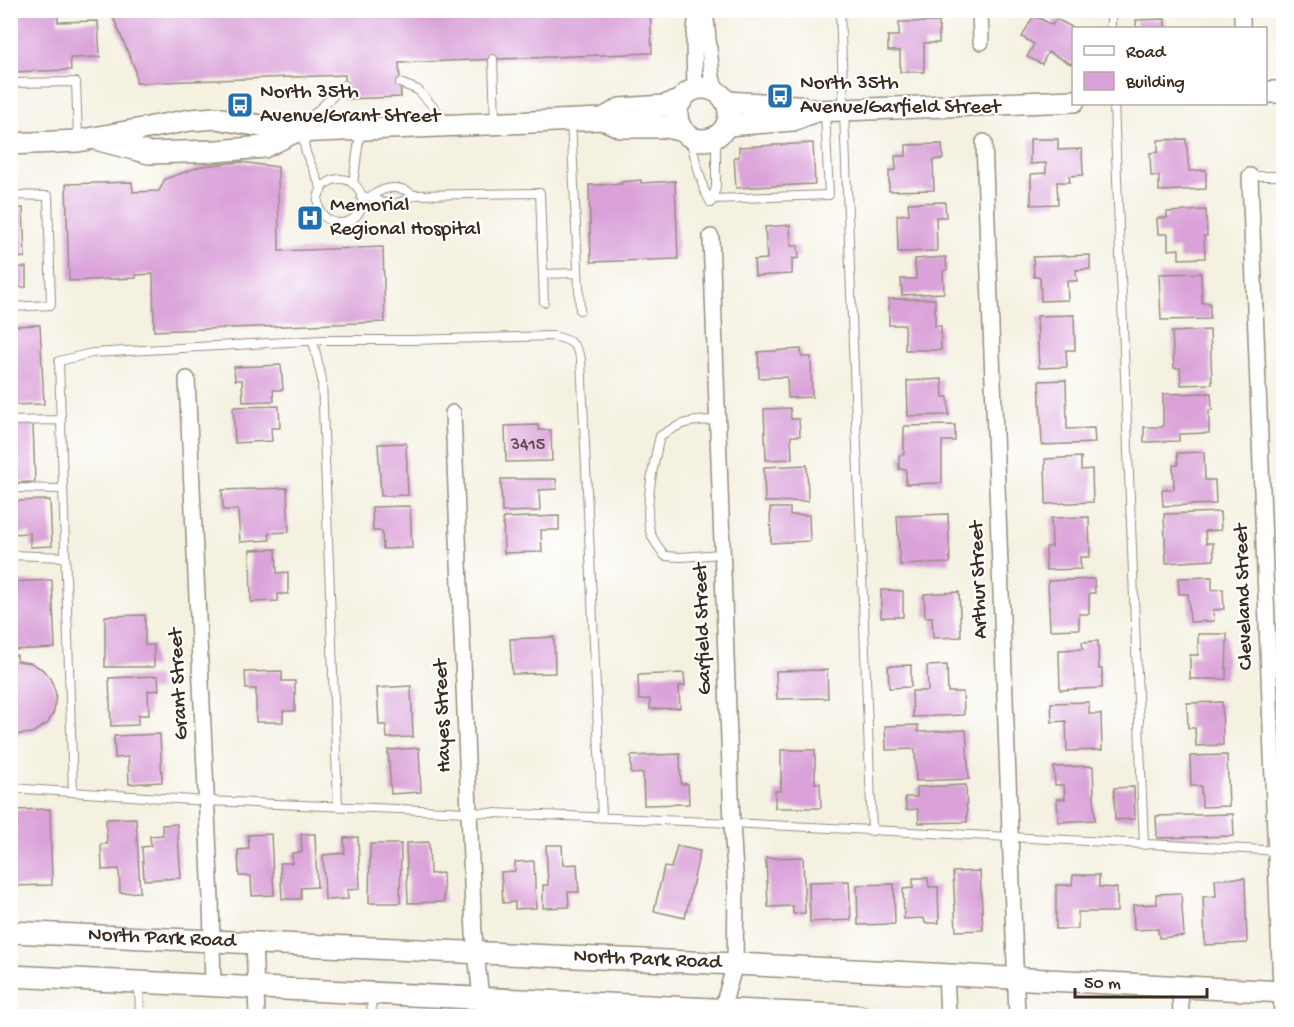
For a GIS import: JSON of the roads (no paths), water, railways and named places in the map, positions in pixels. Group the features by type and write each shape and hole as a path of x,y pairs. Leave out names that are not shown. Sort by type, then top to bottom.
{"street":[{"path":"686,134 678,116 688,95 697,10"},
{"path":"705,10 712,77 729,109 722,131"},
{"path":"980,10 981,42"},
{"path":"1242,10 1242,27"},
{"path":"603,119 620,109 664,106 702,88 721,97 829,110 1072,101"},
{"path":"1267,92 1284,92"},
{"path":"10,144 86,140 190,120 216,118 298,132 603,119 621,127 667,127 698,140 707,140 722,131 793,120 829,110"},
{"path":"86,140 149,153 161,153 264,147 298,132"},
{"name":"Arthur Street","path":"984,142 1017,1017"},
{"name":"Cleveland Street","path":"1250,176 1279,851 1282,1017"},
{"name":"Garfield Street","path":"711,237 736,888 735,964 721,1013"},
{"name":"Grant Street","path":"187,379 207,801 213,986"},
{"name":"Hayes Street","path":"453,414 474,934 484,1007"},
{"name":"North Park Road","path":"10,932 735,964 1282,992"},
{"path":"254,942 257,1017"},
{"path":"946,974 948,1017"},
{"path":"10,976 371,993 484,1007 600,1007 859,1017"},
{"path":"1180,986 1181,1017"}],"lane":[{"path":"712,199 829,195 829,110 840,10"},
{"path":"1111,10 1111,27"},
{"path":"493,59 495,124"},
{"path":"10,83 76,82 86,140"},
{"path":"400,83 418,90 451,126"},
{"path":"322,190 298,132 345,85"},
{"path":"1114,105 1144,845"},
{"path":"829,110 872,831"},
{"path":"571,120 580,310"},
{"path":"353,184 361,128"},
{"path":"686,134 711,203 716,188 722,131"},
{"path":"1250,176 1284,176"},
{"path":"346,180 353,184 362,197 357,216 337,223 330,221 320,211 319,196 322,190 332,181 346,180"},
{"path":"362,197 372,196 381,189 405,188 414,195"},
{"path":"372,196 382,202 405,202 414,195 540,193 544,302"},
{"path":"10,195 48,196 51,305 10,307"},
{"path":"543,274 578,273"},
{"path":"73,792 58,361 93,352 313,341 553,336 567,339 577,346 581,359 602,817"},
{"path":"313,341 322,380 338,806"},
{"path":"10,421 61,420"},
{"path":"717,420 696,420 678,425 660,436 649,500 649,518 650,532 665,556 722,554"},
{"path":"10,488 63,489"},
{"path":"10,555 65,556"},
{"path":"10,788 207,801 732,823 1279,851"},
{"path":"139,982 140,1017"},
{"path":"371,993 372,1017"}],"place":[{"name":"North 35th Avenue/Garfield Street","path":"780,96"},
{"name":"North 35th Avenue/Grant Street","path":"240,105"},
{"name":"Memorial Regional Hospital","path":"310,218"}]}
